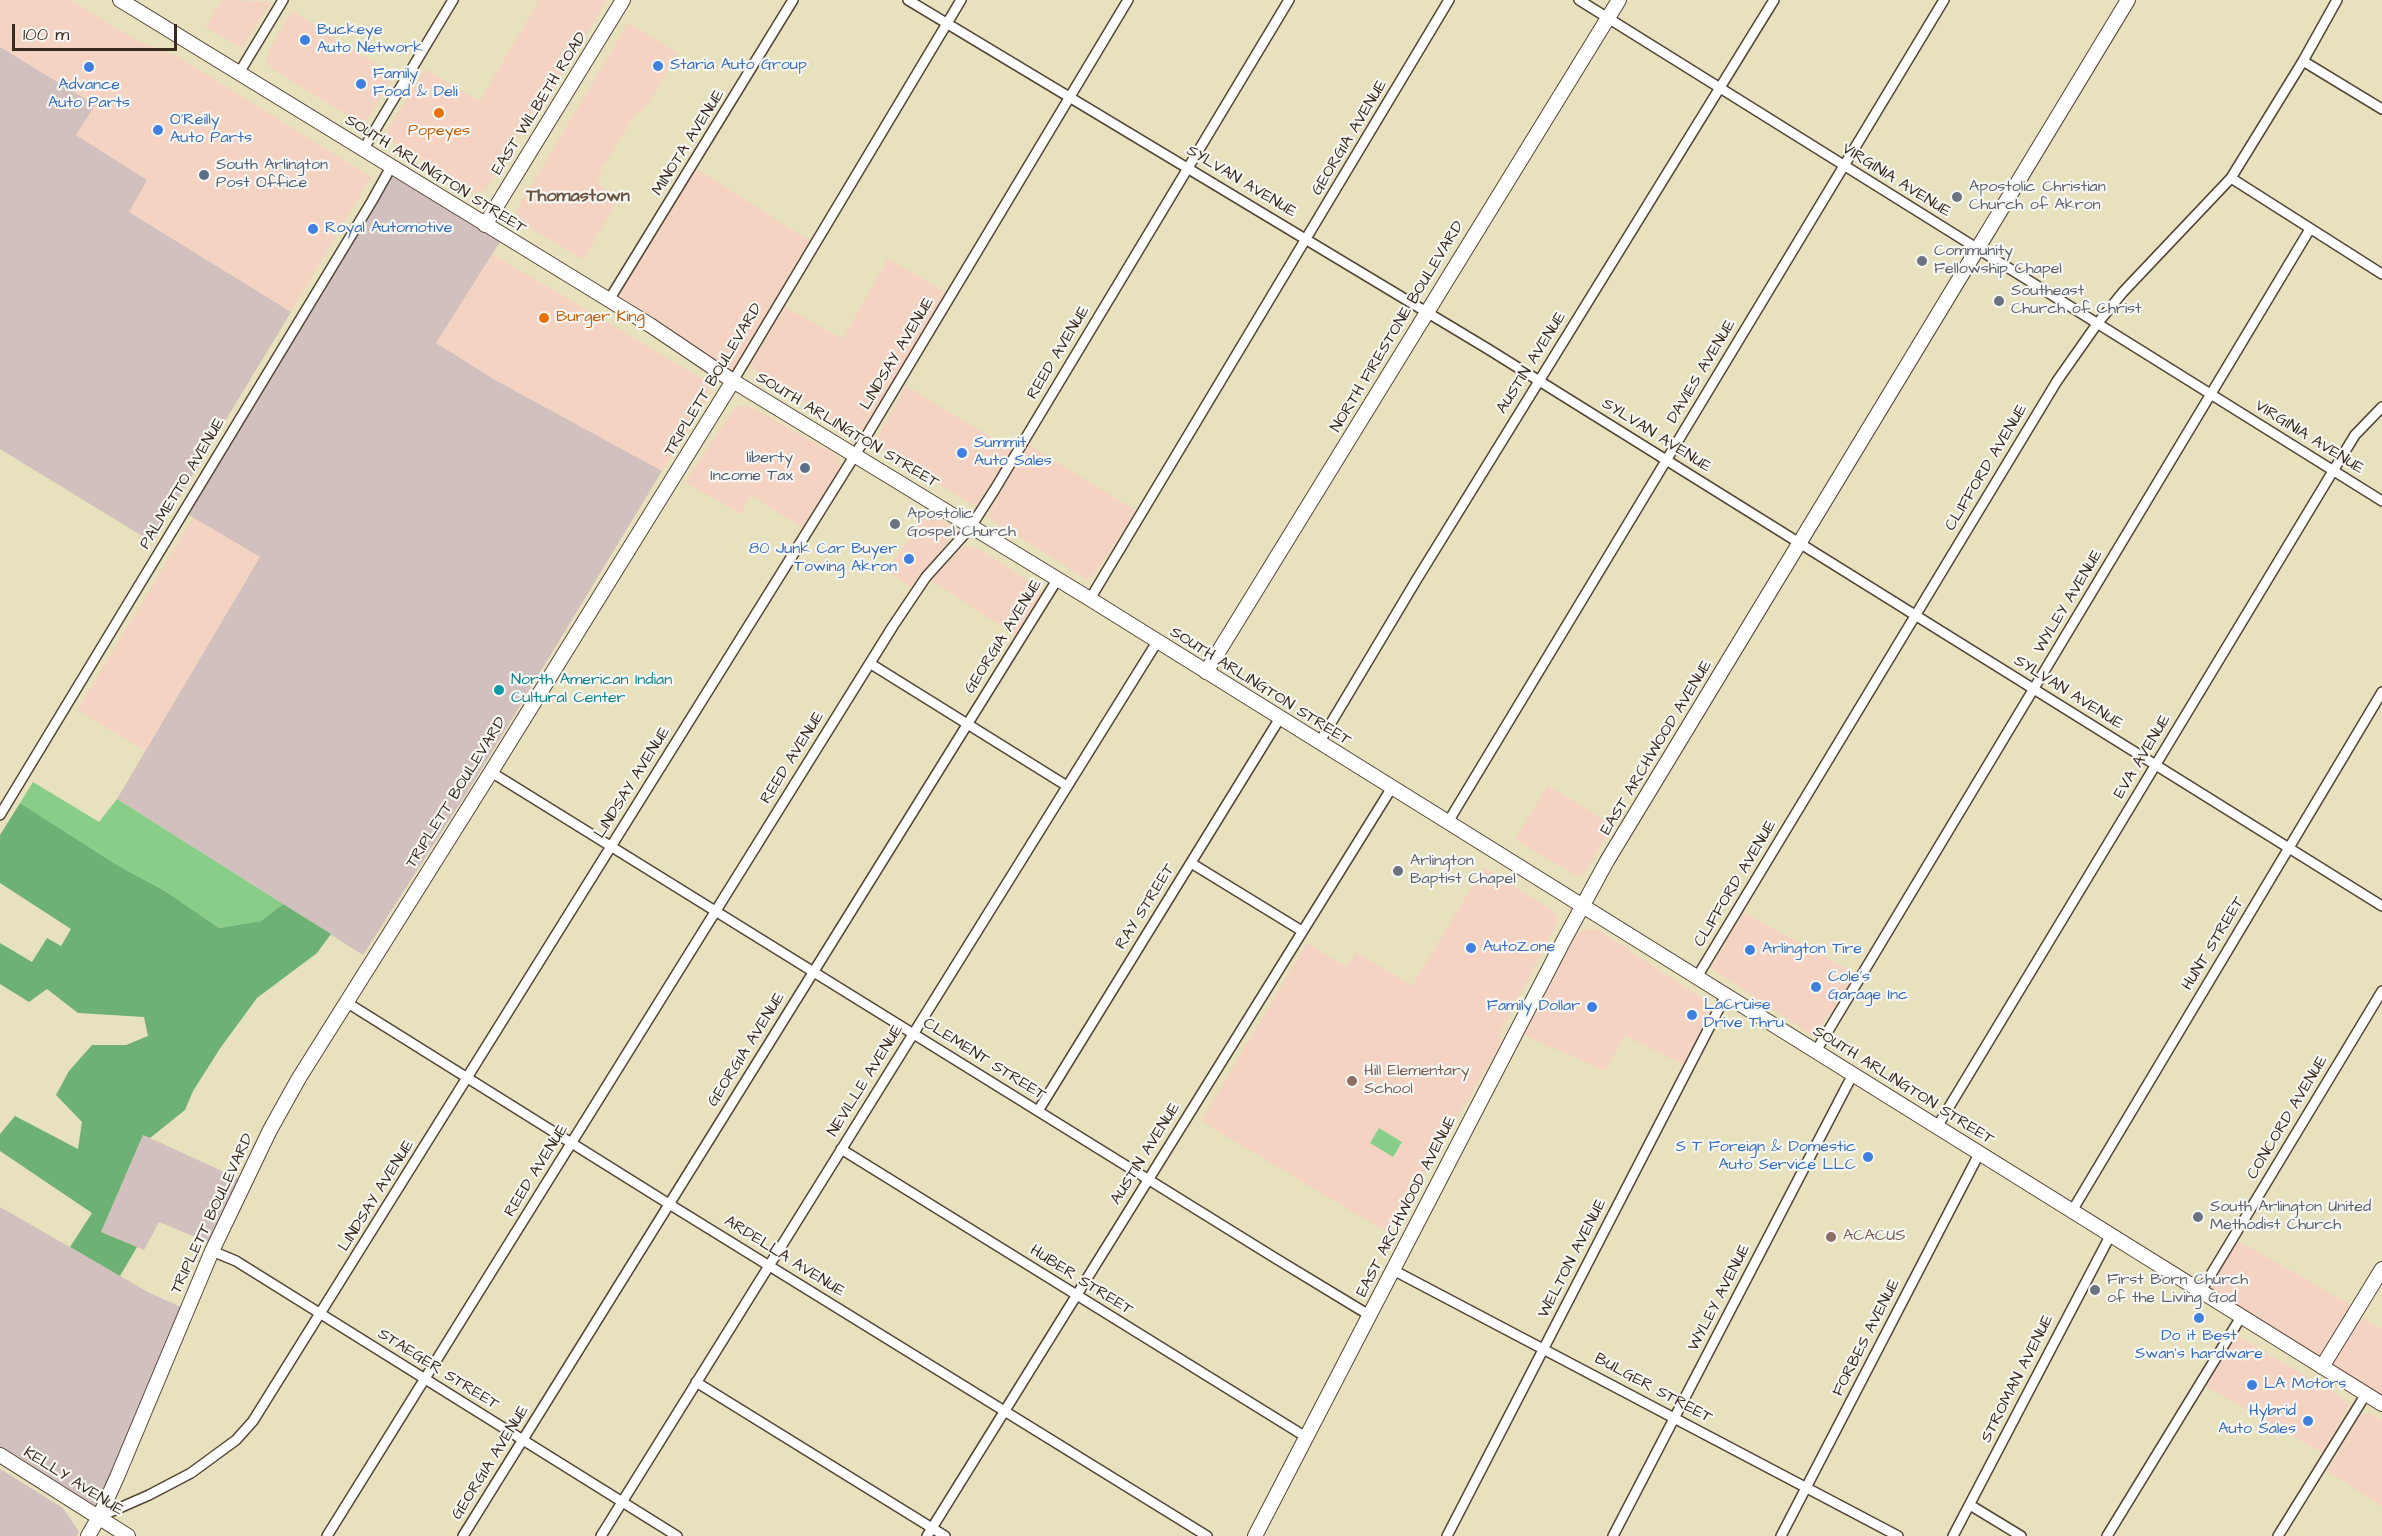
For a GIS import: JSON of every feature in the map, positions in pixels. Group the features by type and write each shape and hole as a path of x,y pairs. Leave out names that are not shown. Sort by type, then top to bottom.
{"main road":[{"name":"SOUTH ARLINGTON STREET","path":"120,0 609,300 733,381 970,528 1090,599 1391,789 1448,822 1581,907 2382,1404"},
{"name":"EAST WILBETH ROAD","path":"485,225 623,0"},
{"name":"NORTH FIRESTONE BOULEVARD","path":"1206,672 1619,0"},
{"name":"EAST ARCHWOOD AVENUE","path":"1255,1536 1581,907 2128,0"},
{"name":"TRIPLETT BOULEVARD","path":"87,1536 99,1517 212,1251 270,1130 346,1002 733,381"},
{"path":"2322,1367 2382,1269"},
{"name":"KELLY AVENUE","path":"0,1455 128,1536"}],"street":[{"path":"239,73 283,0"},
{"path":"363,150 453,0"},
{"name":"MINOTA AVENUE","path":"609,300 793,0"},
{"name":"SYLVAN AVENUE","path":"908,0 1307,238 2382,906"},
{"name":"TRIPLETT BOULEVARD","path":"733,381 961,0"},
{"name":"LINDSAY AVENUE","path":"99,1517 191,1473 236,1440 258,1414 855,455 1128,0"},
{"name":"REED AVENUE","path":"327,1536 916,591 970,528 1289,0"},
{"name":"GEORGIA AVENUE","path":"1090,599 1449,0"},
{"name":"VIRGINIA AVENUE","path":"1579,0 2382,501"},
{"name":"AUSTIN AVENUE","path":"1319,743 1417,579 1774,0"},
{"name":"DAVIES AVENUE","path":"1448,822 1944,0"},
{"name":"CLIFFORD AVENUE","path":"1697,977 2057,381 2097,324 2135,279 2230,178 2303,61 2337,0"},
{"path":"2303,61 2382,109"},
{"name":"PALMETTO AVENUE","path":"0,815 391,167"},
{"path":"2230,178 2382,274"},
{"name":"WYLEY AVENUE","path":"1816,1051 2310,229"},
{"name":"EVA AVENUE","path":"1937,1127 2332,471 2355,435 2382,407"},
{"name":"GEORGIA AVENUE","path":"463,1536 1057,580"},
{"name":"NEVILLE AVENUE","path":"601,1536 1156,642"},
{"path":"871,664 1067,786"},
{"name":"HUNT STREET","path":"2072,1211 2382,692"},
{"name":"RAY STREET","path":"1038,1111 1280,718"},
{"name":"CLEMENT STREET","path":"491,772 1148,1180 1370,1315"},
{"name":"AUSTIN AVENUE","path":"929,1532 1391,789"},
{"path":"1191,862 1302,931"},
{"name":"CONCORD AVENUE","path":"2201,1291 2382,991"},
{"name":"WELTON AVENUE","path":"1447,1536 1726,995"},
{"name":"ARDELLA AVENUE","path":"346,1002 1207,1536"},
{"name":"WYLEY AVENUE","path":"1613,1536 1853,1074"},
{"name":"HUBER STREET","path":"841,1149 1306,1437"},
{"name":"FORBES AVENUE","path":"1781,1536 1979,1154"},
{"name":"STROMAN AVENUE","path":"1953,1536 2110,1236"},
{"name":"STAEGER STREET","path":"212,1251 236,1262 677,1536"},
{"name":"BULGER STREET","path":"1393,1270 1898,1536"},
{"path":"2107,1536 2241,1317"},
{"path":"696,1382 929,1532 945,1536"},
{"path":"2278,1536 2366,1394"},
{"path":"1970,1505 2021,1536"}],"shaded area":[{"path":"0,0 70,0 136,40 180,58 371,177 291,312 129,212 147,180 75,135 94,105 0,47"},
{"path":"222,0 271,2 242,49 205,27"},
{"path":"539,0 607,0 554,89 537,104 485,191 474,193 388,139 387,131 425,69 480,101"},
{"path":"292,11 394,75 366,121 358,122 271,68 266,61 270,49"},
{"path":"628,23 678,53 649,103 640,113 637,112 599,172 602,174 596,183 619,197 583,260 524,224 519,220 516,211"},
{"path":"0,47 95,105 76,135 147,180 129,212 291,312 152,542 0,449"},
{"path":"692,166 815,244 733,381 609,300"},
{"path":"391,167 503,237 436,343 495,380 662,471 478,775 363,955 117,799 260,557 184,512"},
{"path":"492,254 709,383 709,398 662,471 495,380 436,343"},
{"path":"888,258 947,293 860,434 846,432 750,366 785,307 843,339"},
{"path":"906,386 1014,451 978,506 971,504 878,447 876,439"},
{"path":"739,406 749,406 832,452 840,459 839,471 804,529 751,495 740,514 685,482 733,410"},
{"path":"1029,445 1136,511 1098,569 1087,580 988,517 992,504"},
{"path":"928,510 949,525 953,536 911,587 888,571"},
{"path":"194,517 260,557 145,751 77,710"},
{"path":"970,546 979,549 1038,587 1041,595 1017,636 930,580 962,548"},
{"path":"1548,785 1613,826 1583,875 1576,876 1515,839"},
{"name":"Hill Elementary School","path":"1484,867 1554,912 1558,918 1557,923 1498,1037 1503,1041 1388,1233 1201,1121 1307,943 1347,967 1356,952 1412,986"},
{"path":"1743,912 1858,975 1813,1036 1711,968"},
{"path":"1597,929 1701,998 1711,1009 1686,1066 1625,1036 1605,1071 1524,1035 1577,933"},
{"path":"143,1135 244,1181 215,1245 159,1222 144,1250 101,1232"},
{"path":"0,1207 148,1292 187,1310 99,1517 0,1455"},
{"path":"2233,1238 2358,1309 2355,1315 2382,1329 2382,1404 2201,1291"},
{"path":"2239,1337 2340,1396 2349,1406 2323,1453 2205,1386 2234,1341"},
{"path":"2370,1413 2382,1420 2382,1506 2327,1471 2361,1415"},
{"path":"0,1469 63,1508 79,1532 77,1536 0,1536"}],"green space":[{"path":"33,782 99,822 117,799 283,904 261,921 219,928 165,891 117,865 20,803"},
{"path":"20,803 117,865 165,891 219,928 261,921 283,904 331,934 317,953 257,998 221,1047 193,1091 185,1110 150,1138 143,1135 101,1232 137,1247 120,1276 70,1247 92,1213 0,1151 0,1134 15,1116 78,1149 82,1122 56,1095 69,1071 92,1045 126,1045 148,1036 144,1017 78,1013 47,989 29,1002 0,984 0,943 32,962 47,938 61,946 71,929 0,883 0,835"},
{"path":"1379,1128 1402,1142 1393,1157 1370,1143"}],"place":[{"name":"Buckeye Auto Network","path":"305,40"},
{"name":"Staria Auto Group","path":"658,66"},
{"name":"Advance Auto Parts","path":"89,67"},
{"name":"Family Food & Deli","path":"361,84"},
{"name":"Popeyes","path":"439,113"},
{"name":"O'Reilly Auto Parts","path":"158,130"},
{"name":"South Arlington Post Office","path":"204,175"},
{"name":"Apostolic Christian Church of Akron","path":"1957,197"},
{"name":"Royal Automotive","path":"313,229"},
{"name":"Community Fellowship Chapel","path":"1922,261"},
{"name":"Southeast Church of Christ","path":"1999,301"},
{"name":"Burger King","path":"544,318"},
{"name":"Summit Auto Sales","path":"962,453"},
{"name":"liberty Income Tax","path":"805,468"},
{"name":"Apostolic Gospel Church","path":"895,524"},
{"name":"80 Junk Car Buyer Towing Akron","path":"909,559"},
{"name":"North American Indian Cultural Center","path":"499,690"},
{"name":"Arlington Baptist Chapel","path":"1398,871"},
{"name":"AutoZone","path":"1471,948"},
{"name":"Arlington Tire","path":"1750,950"},
{"name":"Cole's Garage Inc","path":"1816,987"},
{"name":"Family Dollar","path":"1592,1007"},
{"name":"LaCruise Drive Thru","path":"1692,1015"},
{"name":"Hill Elementary School","path":"1352,1081"},
{"name":"S T Foreign & Domestic Auto Service LLC","path":"1868,1157"},
{"name":"South Arlington United Methodist Church","path":"2198,1217"},
{"name":"ACACUS","path":"1831,1237"},
{"name":"First Born Church of the Living God","path":"2095,1290"},
{"name":"Do it Best Swan's hardware","path":"2199,1318"},
{"name":"LA Motors","path":"2252,1385"},
{"name":"Hybrid Auto Sales","path":"2308,1421"}],"district":[{"name":"Thomastown","path":"578,197"}]}
